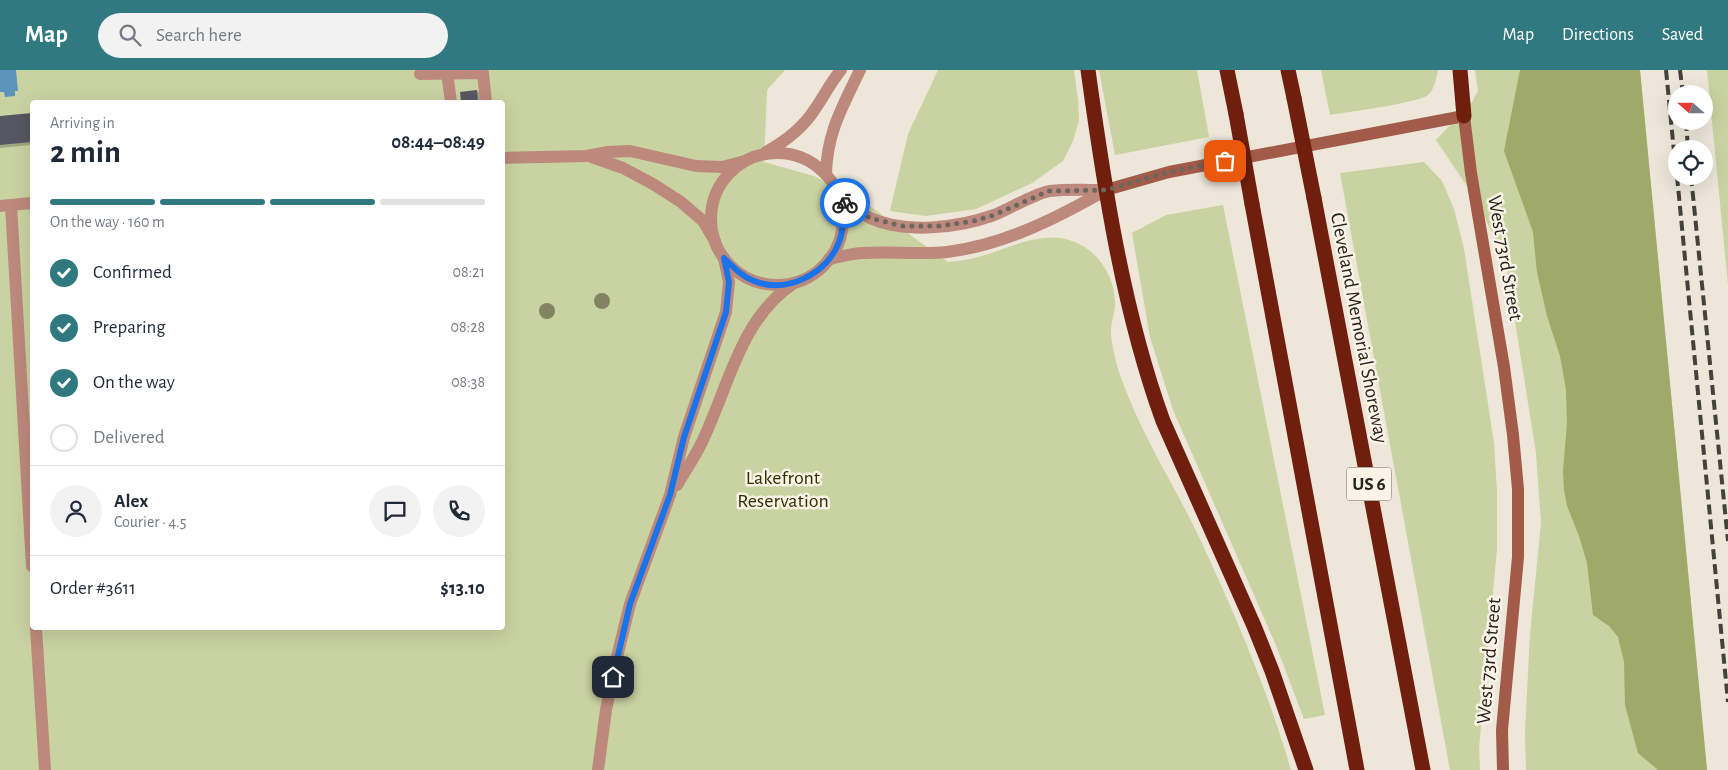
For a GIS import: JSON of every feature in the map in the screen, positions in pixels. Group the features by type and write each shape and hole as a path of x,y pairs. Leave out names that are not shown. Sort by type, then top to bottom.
{"highway":[{"path":"1088,70 1106,190 1126,288 1151,389 1163,421 1258,635 1306,770"},
{"path":"1227,70 1357,770"},
{"name":"Cleveland Memorial Shoreway","path":"1288,70 1423,770"},
{"path":"1460,70 1464,116"}],"street":[{"path":"505,158 587,156 608,152 630,151 696,166 722,167 745,161 761,155 789,138 815,110 841,70"},
{"path":"826,174 826,157 830,138 840,110 860,70"},
{"path":"450,100 455,72"},
{"path":"420,74 483,72 486,100"},
{"path":"829,260 861,253 927,254 972,248 1056,218 1106,190 1169,172 1464,116"},
{"name":"West 73rd Street","path":"1464,116 1471,173 1504,367 1518,489 1518,557 1502,730 1503,770"},
{"path":"670,495 702,443 737,355 754,324 769,304 783,291 794,283 814,274 829,260 840,241 843,220 841,200 835,186 826,174 812,162 796,155 779,152 761,155"},
{"path":"587,156 623,168 681,202 703,221 724,258 737,272 754,281 773,285 794,283"},
{"path":"715,241 711,223 713,205 719,188 730,173 745,161"},
{"path":"841,200 870,218 902,226 920,227 974,221 994,215 1049,191 1106,190"},
{"path":"30,203 6,206 30,538"},
{"path":"598,770 606,710 628,614 670,495 687,428 726,312 729,282 724,258"},
{"path":"36,630 45,770"}],"green space":[{"name":"Lakefront Reservation","path":"0,70 785,70 767,90 764,162 814,176 860,199 948,262 974,258 1030,240 1043,238 1070,240 1083,246 1096,256 1106,270 1113,286 1115,306 1111,336 1121,378 1140,423 1200,539 1226,596 1272,711 1291,770 0,770"},
{"path":"938,70 1074,70 1079,120 1073,141 1063,161 1032,183 976,209 926,216 890,211 908,134"},
{"path":"1099,70 1197,70 1209,137 1115,155"},
{"path":"1321,70 1438,70 1432,90 1422,98 1398,104 1330,115"},
{"path":"1475,70 1640,70 1707,770 1526,770 1525,732 1530,634 1541,523 1536,453 1505,259 1475,198 1436,140 1472,102 1478,91"},
{"path":"1520,70 1640,70 1707,770 1658,770 1638,753 1625,705 1624,662 1618,637 1609,626 1593,615 1587,563 1567,506 1564,490 1563,471 1567,423 1566,390 1560,356 1547,316 1537,272 1533,232 1504,151"},
{"path":"1707,70 1728,70 1728,285 1713,130 1713,85 1708,85"},
{"path":"1424,162 1442,181 1454,209 1464,249 1494,443 1497,492 1497,548 1479,748 1480,770 1450,770 1340,173"},
{"path":"1223,205 1325,715 1304,719 1275,643 1173,410 1150,337 1132,233 1166,215"}],"water":[{"path":"0,70 16,70 18,91 15,91 15,96 5,97 4,92 0,92"}],"building":[{"path":"477,90 478,100 461,100 460,92"},
{"path":"30,113 30,142 0,145 0,116"}],"railway":[{"path":"1666,70 1673,140"},
{"path":"1680,70 1682,85"},
{"path":"1687,130 1687,140"},
{"path":"1678,185 1728,702"},
{"path":"1692,185 1728,541"}],"way so far":[{"path":"845,203 870,218 902,226 938,226 974,221 994,215 1049,191 1106,190 1136,180 1225,161"}],"route":[{"path":"613,677 630,604 670,495 695,401 726,312 729,282 724,258 737,272 754,281 773,285 794,283 814,274 829,260 840,241 843,220 841,200 845,203"}]}
